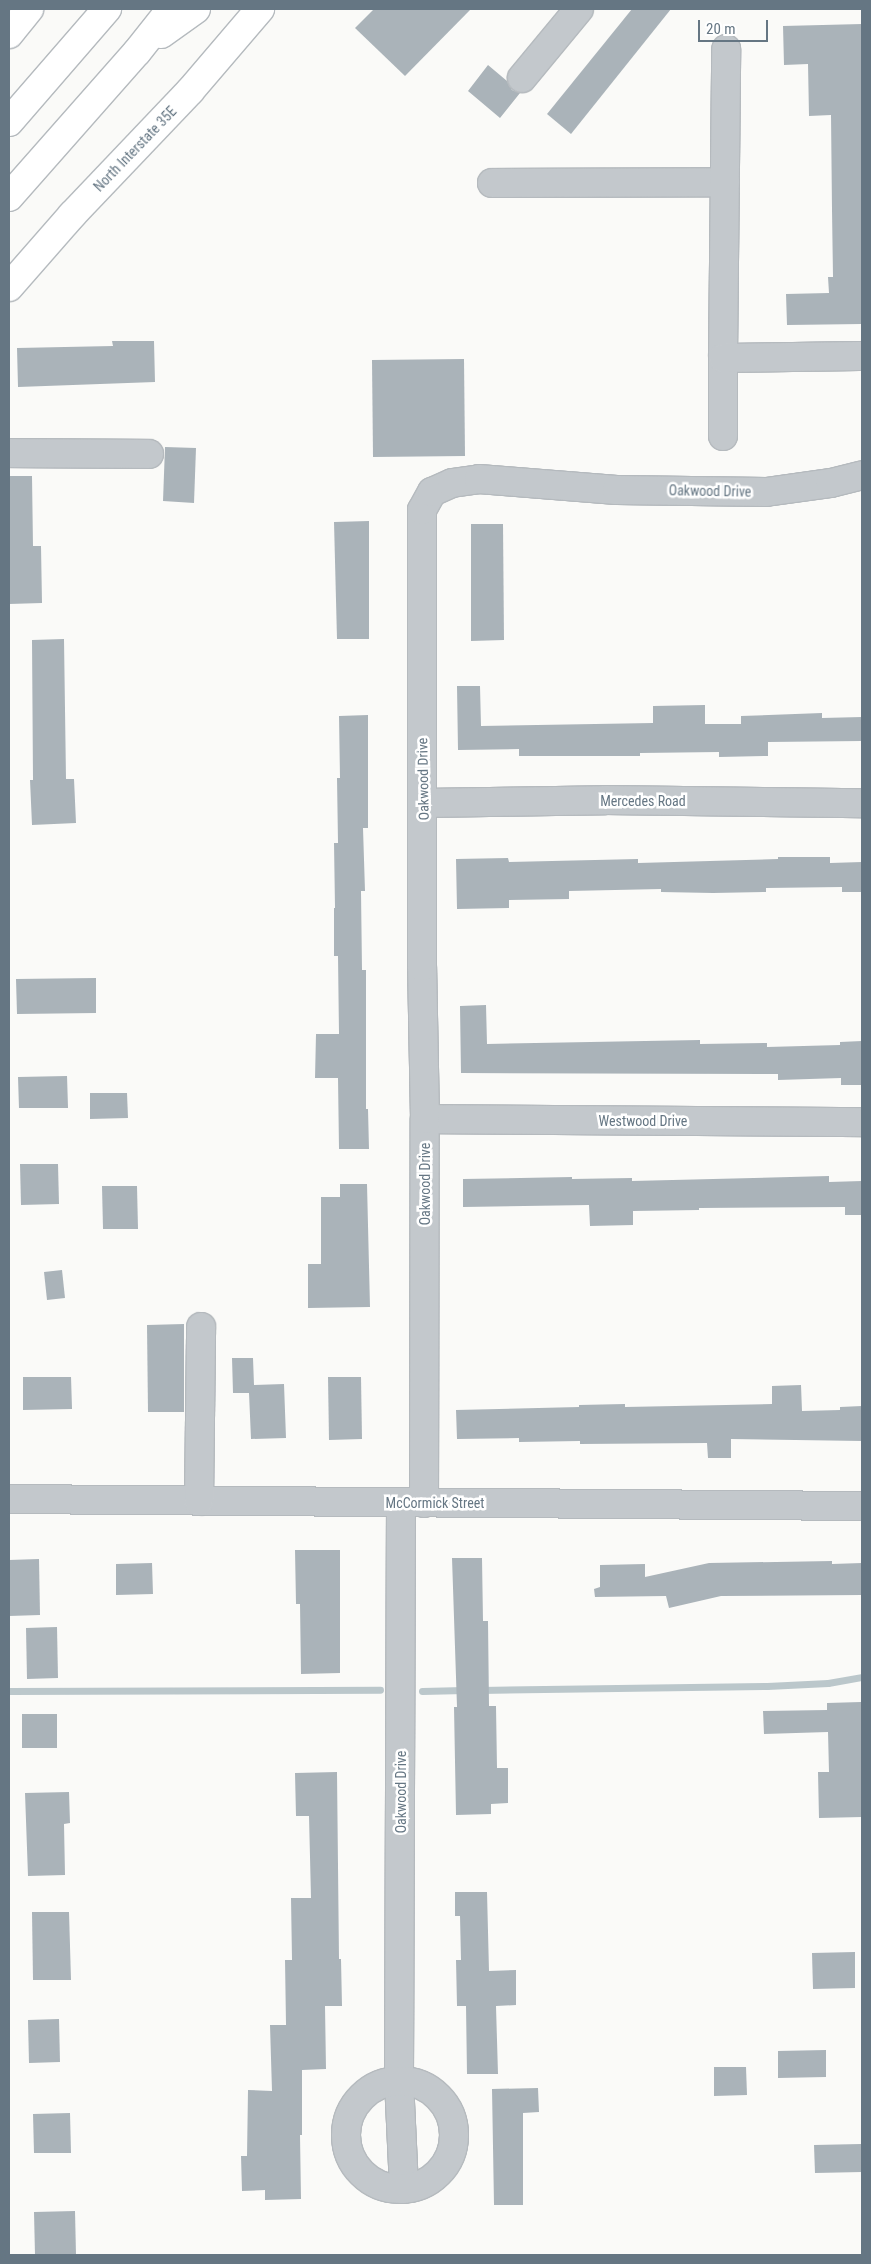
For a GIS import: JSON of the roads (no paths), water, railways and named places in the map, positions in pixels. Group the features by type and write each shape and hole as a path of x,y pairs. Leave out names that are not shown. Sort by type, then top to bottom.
{"main road":[{"path":"9,34 28,9"},
{"path":"9,122 107,9"},
{"path":"9,197 137,52 171,9"},
{"path":"137,52 196,9"},
{"name":"North Interstate 35E","path":"9,287 72,215 190,91 260,9"}],"street":[{"path":"522,78 579,9"},
{"path":"724,436 726,49"},
{"path":"492,183 725,182"},
{"path":"723,358 862,356"},
{"path":"9,453 149,454"},
{"name":"Oakwood Drive","path":"404,2189 398,2081 412,1504 425,1119 422,966 424,803 422,510 432,492 452,483 479,479 617,490 766,492 831,483 862,475"},
{"name":"Mercedes Road","path":"424,803 606,800 862,803"},
{"name":"Westwood Drive","path":"425,1119 862,1122"},
{"path":"199,1501 201,1327"},
{"name":"McCormick Street","path":"9,1499 412,1504 862,1506"},
{"path":"398,2081 411,2081 427,2088 441,2098 450,2113 454,2130 453,2147 447,2163 436,2176 421,2185 404,2189 387,2188 371,2181 357,2168 349,2152 346,2133 350,2114 360,2098 375,2087 398,2081"}],"waterway":[{"path":"480,1690 767,1686 828,1683 862,1677"},
{"path":"9,1691 380,1690"},
{"path":"422,1691 464,1690"}]}
